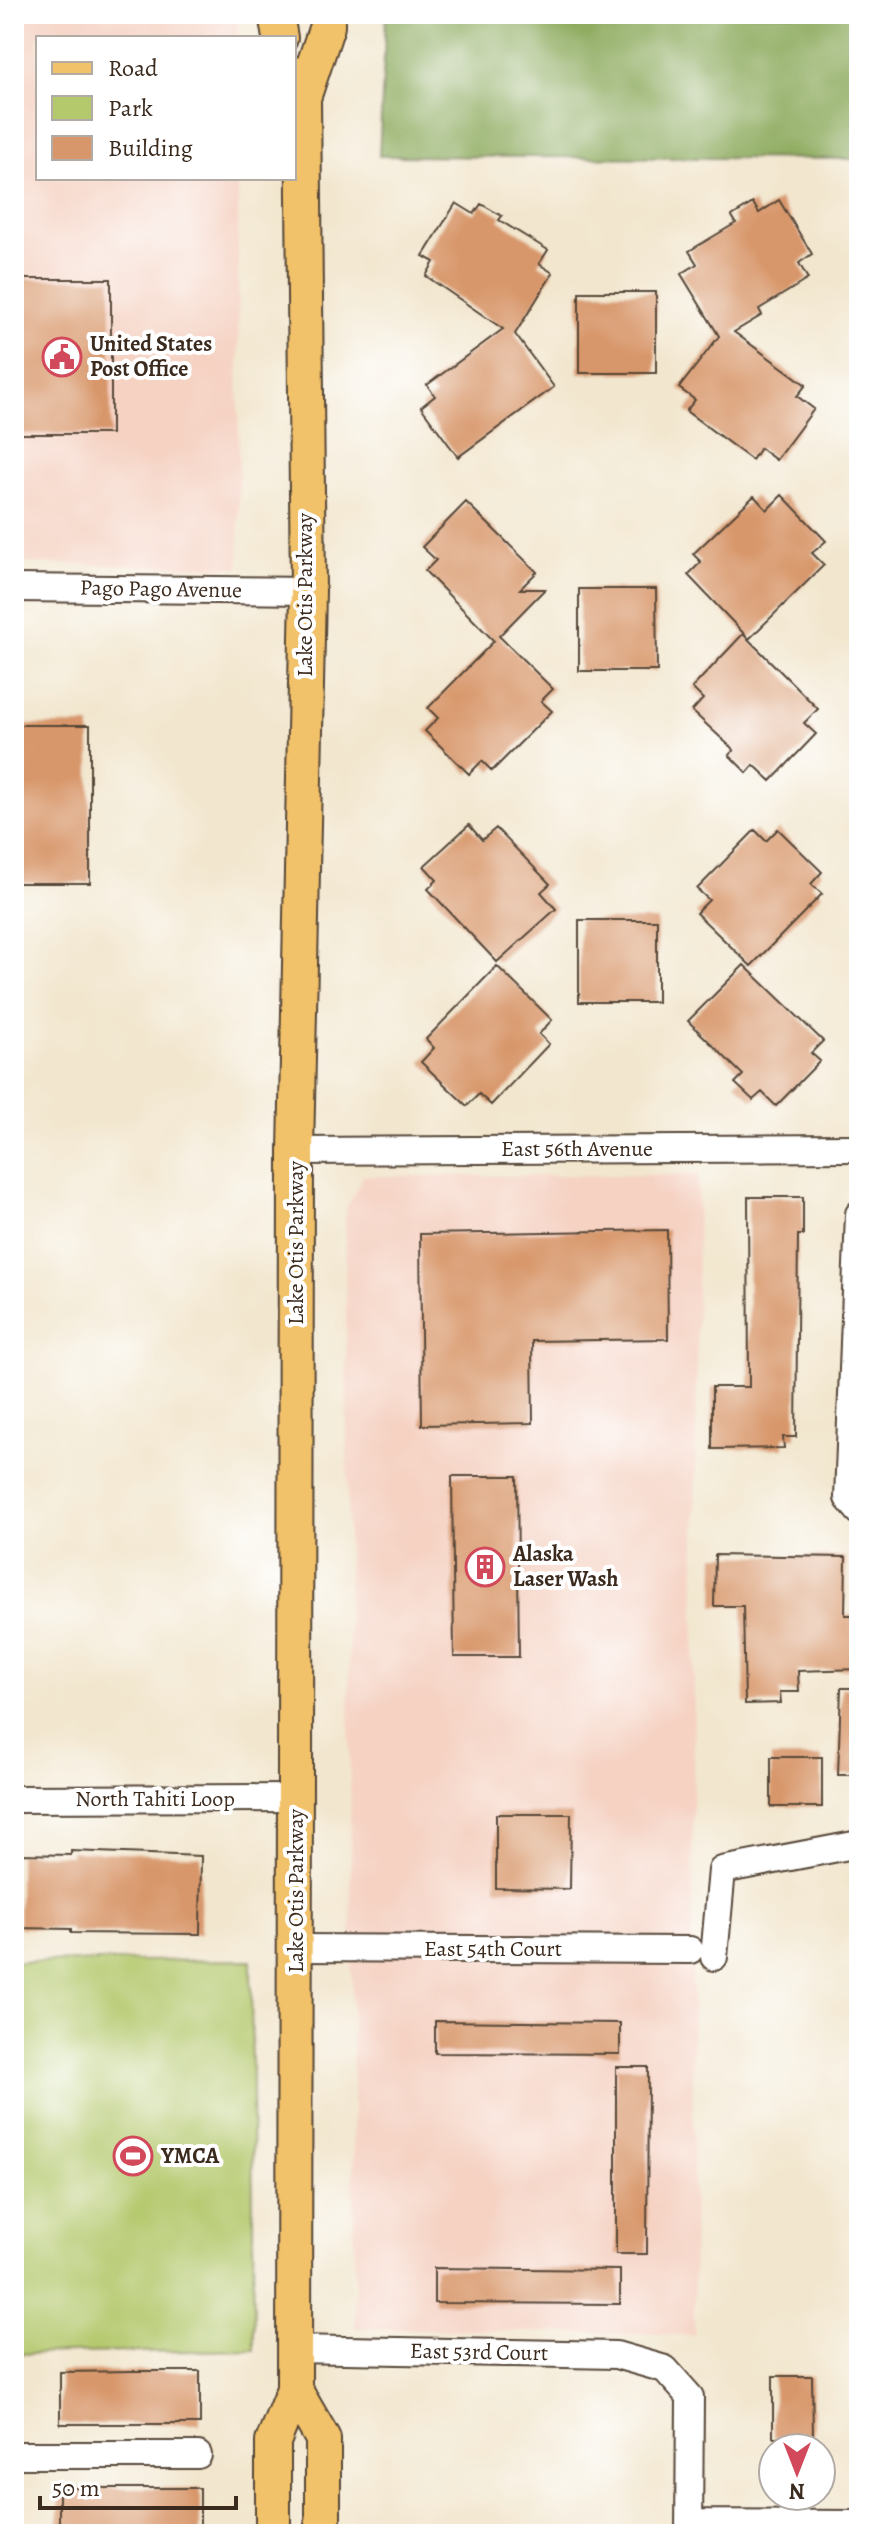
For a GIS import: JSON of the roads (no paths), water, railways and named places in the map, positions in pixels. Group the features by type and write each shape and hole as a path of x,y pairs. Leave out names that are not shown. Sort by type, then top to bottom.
{"main road":[{"path":"276,14 280,36"},
{"name":"Lake Otis Parkway","path":"273,2534 273,2442 294,2389 296,1151 308,591 298,86 327,26 327,14"},
{"name":"Lake Otis Parkway","path":"294,2389 323,2439 323,2534"}],"street":[{"name":"Pago Pago Avenue","path":"14,588 308,591"},
{"name":"East 56th Avenue","path":"296,1151 859,1148"},
{"path":"859,1214 848,1498 859,1511"},
{"name":"North Tahiti Loop","path":"14,1799 296,1798"},
{"name":"East 54th Court","path":"297,1948 702,1954 722,1870 859,1844"},
{"name":"East 53rd Court","path":"292,2349 612,2354 665,2369 690,2397 689,2528"},
{"path":"14,2455 198,2455"},
{"path":"689,2528 859,2524"}],"place":[{"name":"United States Post Office","path":"62,357"},
{"name":"Alaska Laser Wash","path":"485,1567"},
{"name":"YMCA","path":"133,2156"}]}
